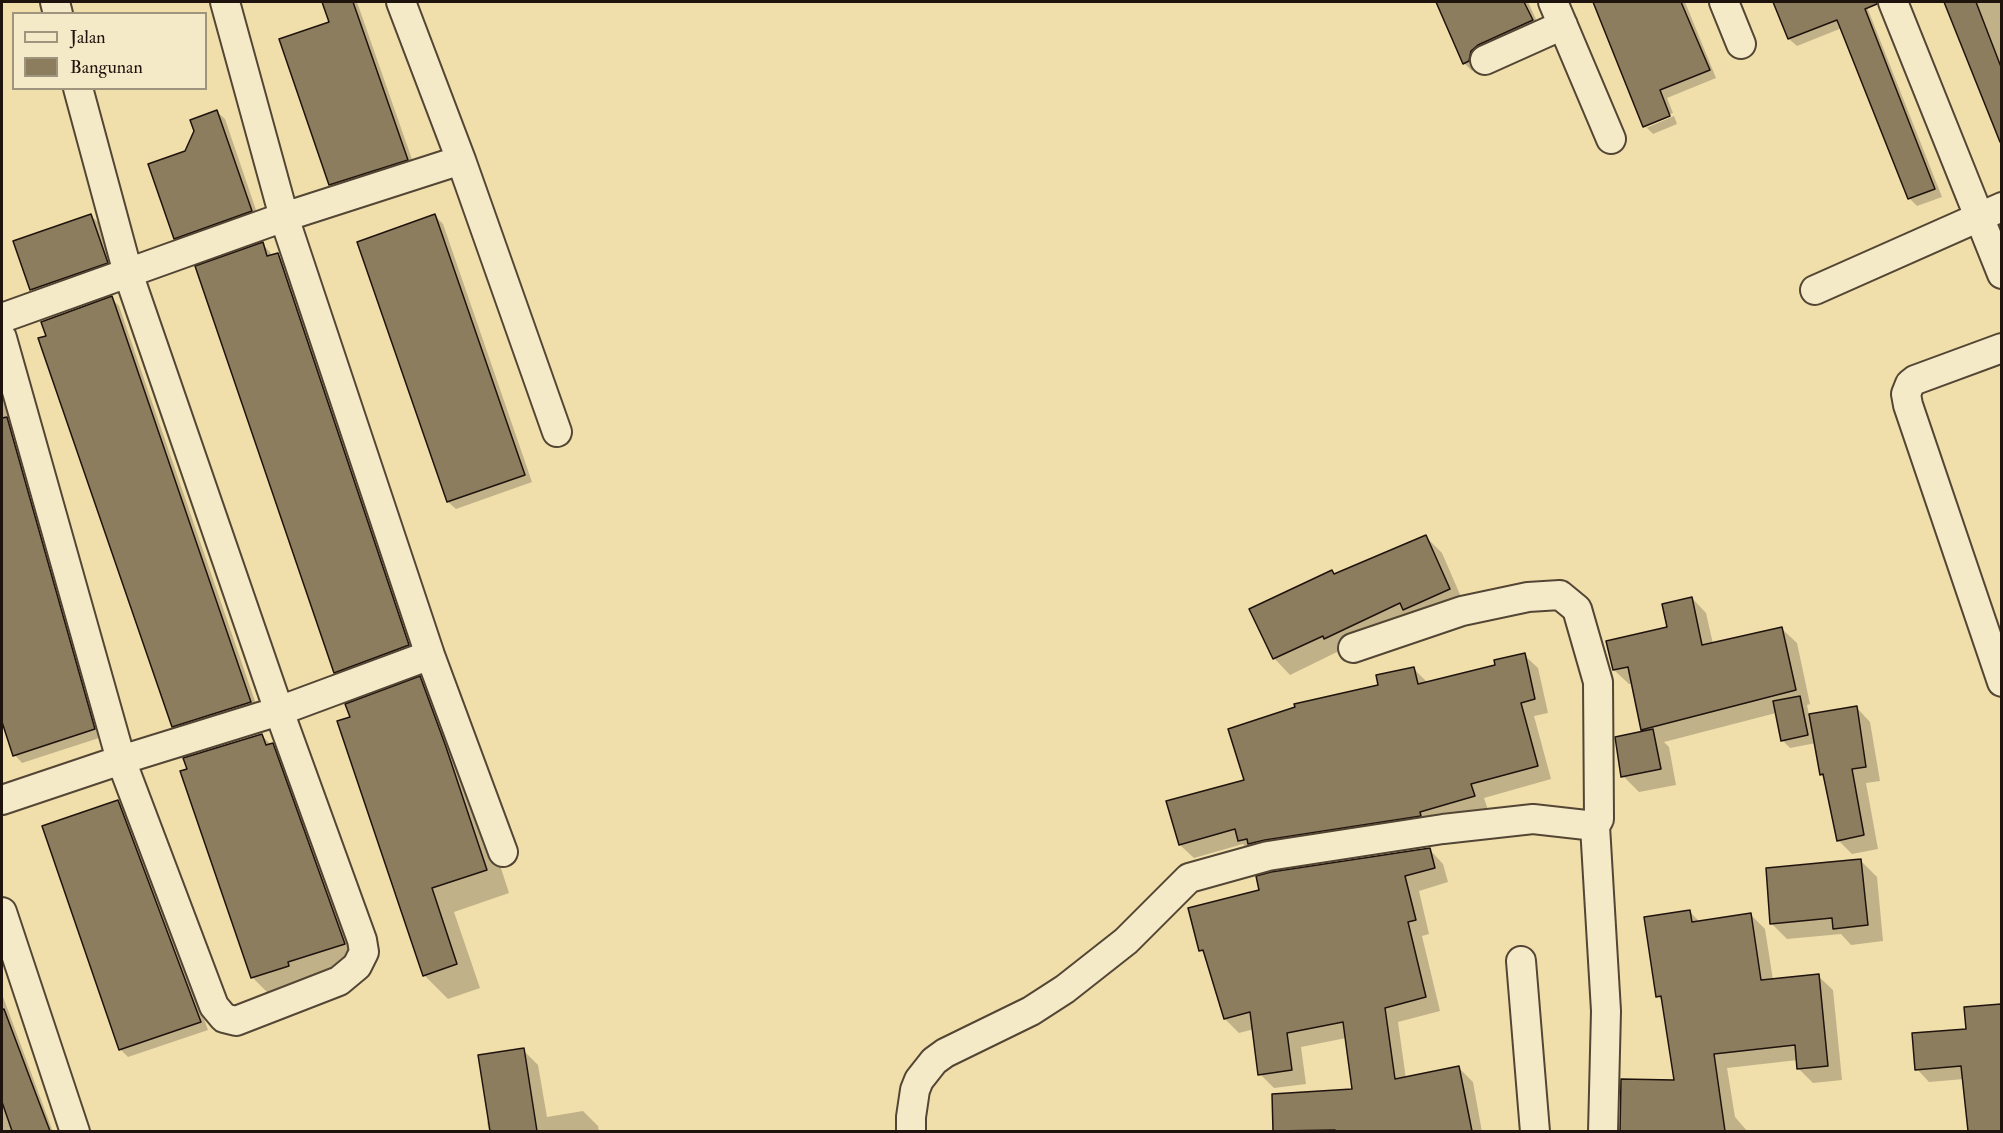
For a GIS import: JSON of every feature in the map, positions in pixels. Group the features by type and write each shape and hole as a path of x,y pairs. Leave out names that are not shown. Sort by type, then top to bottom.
{"street":[{"path":"225,2 284,217 430,655 503,852"},
{"path":"401,2 461,160 556,432"},
{"path":"1724,2 1741,44"},
{"path":"1893,2 1989,212 2001,274"},
{"path":"1485,60 1558,13 1611,139"},
{"path":"2,338 121,760 214,1006 224,1018 231,1021 247,1018 339,981 357,966 364,952 362,940 279,711 128,273 79,90"},
{"path":"2,318 284,217 461,160"},
{"path":"1815,290 1989,212"},
{"path":"2001,348 1915,380 1910,384 1906,394 2001,682"},
{"path":"1353,648 1462,611 1528,597 1560,595 1577,609 1598,682 1599,819 1595,826 1606,1011 1603,1131"},
{"path":"2,800 279,711 430,655"},
{"path":"911,1131 915,1090 919,1080 934,1061 945,1053 1030,1011 1065,988 1126,941 1189,878 1268,856 1443,829 1533,819 1595,826"},
{"path":"2,912 75,1131"},
{"path":"1521,961 1535,1131"}],"building":[{"path":"322,2 353,2 408,160 329,185 279,39 329,22"},
{"path":"1436,2 1524,2 1533,20 1478,45 1471,51 1469,61 1463,64"},
{"path":"1593,2 1681,2 1710,70 1660,90 1670,116 1643,127"},
{"path":"1773,2 1877,2 1865,9 1935,189 1908,199 1837,20 1788,39"},
{"path":"1944,2 1976,2 2001,67 2000,142"},
{"path":"217,110 252,211 174,239 148,164 185,151 194,131 190,120"},
{"path":"91,214 108,263 30,290 13,241"},
{"path":"435,214 525,475 447,502 357,242"},
{"path":"263,242 267,256 278,253 409,645 334,673 195,266"},
{"path":"112,296 251,702 172,727 38,338 46,336 41,322"},
{"path":"7,417 95,729 13,756 2,722 2,418"},
{"path":"1426,535 1450,589 1403,610 1400,603 1324,639 1323,636 1273,659 1249,609 1332,570 1334,574"},
{"path":"1692,597 1702,645 1782,627 1796,690 1641,730 1628,667 1613,670 1606,641 1667,627 1662,604"},
{"path":"1525,653 1535,699 1521,703 1538,766 1471,784 1475,796 1420,812 1421,816 1248,844 1247,839 1238,841 1235,829 1179,845 1166,801 1244,780 1228,729 1295,707 1294,704 1378,685 1376,675 1414,667 1418,684 1495,665 1494,660"},
{"path":"420,676 487,870 432,888 457,964 423,976 337,721 350,717 345,704"},
{"path":"1800,696 1808,735 1781,741 1773,701"},
{"path":"1857,706 1866,767 1852,769 1864,835 1837,841 1823,774 1820,775 1809,714"},
{"path":"1653,729 1661,769 1621,777 1615,737"},
{"path":"262,734 266,745 273,743 345,944 288,962 289,966 251,978 180,771 187,769 183,758"},
{"path":"118,800 201,1022 119,1050 42,826"},
{"path":"1430,848 1435,868 1405,876 1416,920 1408,922 1426,997 1385,1008 1395,1079 1459,1066 1472,1131 1273,1131 1272,1094 1352,1089 1343,1022 1287,1033 1292,1070 1258,1075 1250,1012 1224,1019 1203,950 1199,951 1188,908 1259,890 1256,876 1271,872"},
{"path":"1861,859 1868,925 1833,929 1832,918 1770,924 1766,868"},
{"path":"1690,910 1692,922 1751,913 1761,980 1819,974 1828,1066 1797,1069 1795,1045 1714,1054 1725,1131 1620,1131 1621,1079 1674,1080 1661,996 1656,997 1644,917"},
{"path":"2001,1004 2001,1131 1968,1131 1961,1066 1915,1070 1912,1033 1966,1029 1964,1007"},
{"path":"4,1009 50,1131 12,1131 2,1102 2,1010"},
{"path":"524,1048 537,1131 490,1131 478,1055"}]}
